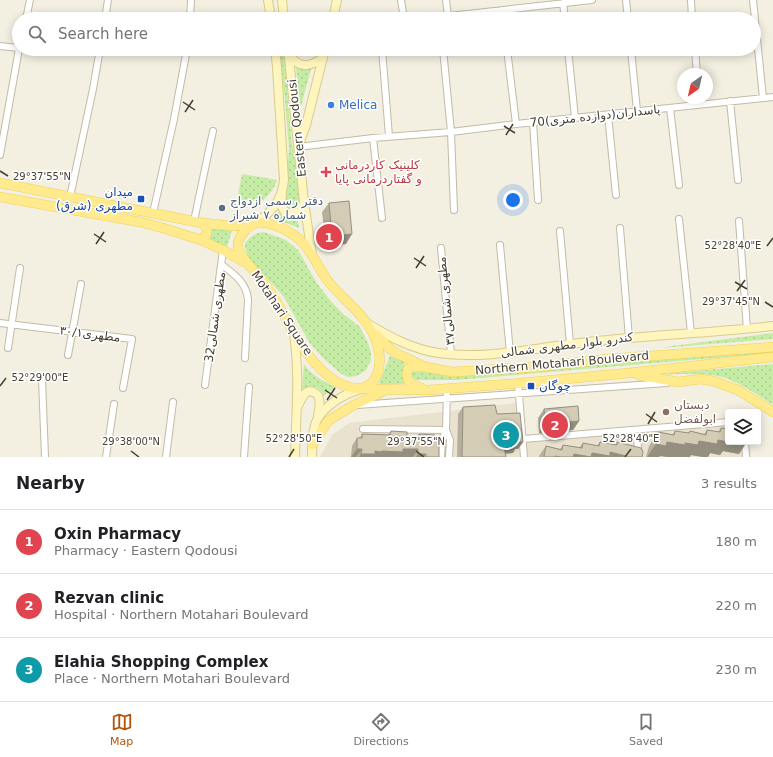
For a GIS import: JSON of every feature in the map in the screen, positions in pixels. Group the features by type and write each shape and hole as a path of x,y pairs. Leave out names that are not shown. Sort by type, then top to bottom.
{"main road":[{"path":"268,0 270,12"},
{"path":"282,0 283,12"},
{"path":"334,12 337,0"},
{"name":"Eastern Qodousi","path":"255,223 266,216 275,206 282,194 284,180 276,56"},
{"name":"Eastern Qodousi","path":"289,56 304,202 312,255"},
{"path":"291,56 294,61 301,65 308,66 323,58"},
{"path":"298,147 306,125 323,58"},
{"path":"0,183 198,222 234,226 255,223 275,225 286,230 303,243 327,280 368,324 380,350 381,364 374,380 361,389 338,398 318,419"},
{"path":"282,194 282,205 285,212 292,214 301,211 304,202"},
{"path":"0,197 140,222 164,228 201,240 223,250 251,266"},
{"path":"198,222 206,226 208,232 206,237 201,240"},
{"name":"Motahari Square","path":"255,223 243,233 238,241 238,248 241,256 251,266 274,297 304,348 324,371 344,385 361,389"},
{"name":"کندرو بلوار مطهری شمالی","path":"368,324 403,343 436,353 474,356 629,338 773,326"},
{"name":"Northern Motahari Boulevard","path":"368,324 381,341 391,350 425,367 452,372 538,367 608,359 773,347"},
{"path":"294,332 298,366 295,457"},
{"name":"Northern Motahari Boulevard","path":"361,389 429,390 629,373 773,357"},
{"path":"425,367 412,367 408,369 407,376 408,380 415,386 429,390"},
{"path":"629,373 678,382 701,379 725,384 753,398 773,412"},
{"path":"312,445 328,421 352,406 388,389"},
{"path":"296,411 305,393 309,391 318,395 320,400 318,419 312,445 312,457"}],"street":[{"path":"27,12 30,0"},
{"path":"107,12 108,0"},
{"path":"190,0 190,12"},
{"path":"401,0 403,12"},
{"path":"446,0 448,12"},
{"path":"526,0 527,8"},
{"path":"484,12 592,0"},
{"path":"626,0 627,12"},
{"path":"691,0 692,12"},
{"path":"753,0 754,12"},
{"path":"563,3 564,12"},
{"path":"0,46 12,48"},
{"path":"0,156 18,56"},
{"path":"70,197 99,56"},
{"path":"153,213 174,119 186,56"},
{"path":"383,56 389,136"},
{"path":"444,56 451,132 454,210"},
{"path":"508,56 516,124"},
{"path":"569,56 576,118"},
{"path":"632,56 637,111"},
{"path":"696,56 697,68"},
{"path":"759,56 763,98"},
{"name":"70پاسداران(دوازده متری)","path":"713,101 773,97"},
{"path":"730,101 738,180"},
{"name":"70پاسداران(دوازده متری)","path":"298,147 389,136 451,132 608,115 670,108 687,104"},
{"path":"670,108 679,184"},
{"path":"608,115 616,195"},
{"path":"533,122 538,200"},
{"path":"198,222 213,131"},
{"path":"373,138 382,218"},
{"path":"679,219 691,333"},
{"path":"739,221 748,329"},
{"path":"620,228 629,338"},
{"path":"560,231 570,344"},
{"path":"500,245 510,352"},
{"name":"مطهرى شمالى۳۷","path":"441,248 451,354"},
{"name":"32مطهرى شمالى","path":"205,385 223,250"},
{"path":"222,265 236,276 247,292 248,300 245,358"},
{"path":"8,348 20,268"},
{"path":"68,355 81,284"},
{"name":"مطهری۳۰/۱","path":"0,323 132,339 123,388"},
{"path":"42,379 45,457"},
{"path":"352,406 678,382"},
{"path":"518,383 524,457"},
{"path":"244,457 249,387"},
{"path":"441,457 442,440 446,430 447,388"},
{"path":"166,457 173,402"},
{"path":"106,457 114,404"},
{"path":"523,439 725,422"},
{"path":"363,429 446,430"},
{"path":"446,430 450,440 448,457"},
{"path":"636,430 639,457"},
{"path":"745,445 746,457"}],"shaded area":[{"path":"516,403 520,457 320,457 332,435 349,423"},
{"path":"725,419 725,445 749,445 751,457 522,457 521,438"}],"green space":[{"path":"280,56 285,56 291,136 301,200 299,208 290,211 285,206 289,148"},
{"path":"296,68 311,69 301,106 300,105"},
{"path":"242,174 277,180 271,192 262,201 237,200"},
{"path":"279,212 287,218 297,216 299,228 273,218"},
{"path":"211,228 232,231 227,247 208,239"},
{"path":"264,232 286,240 298,250 316,282 329,299 342,313 360,327 371,352 371,360 366,370 357,376 348,377 340,373 321,356 309,342 284,297 248,257 245,243 253,235"},
{"path":"773,333 773,339 661,348 672,346"},
{"path":"771,351 772,353 456,380 416,380 411,375 413,370 598,364"},
{"path":"390,356 405,362 402,374 406,384 379,384"},
{"path":"304,364 310,372 318,378 336,387 324,396 320,390 312,386 302,389"},
{"path":"773,364 773,405 729,379 706,374 662,374"}],"building":[{"path":"349,201 352,234 332,236 329,203"},
{"path":"495,405 497,414 520,413 523,442 517,442 518,446 504,447 506,457 462,457 463,407"},
{"path":"578,406 579,421 545,424 544,409"},
{"path":"721,428 725,429 725,441 718,440 717,444 699,441 698,445 685,443 685,445 667,442 666,446 656,444 658,432 674,435 675,431 689,433 690,431 706,435 707,430 720,432"},
{"path":"391,431 407,432 407,437 419,438 419,434 435,435 435,440 439,440 439,457 426,457 426,454 418,454 418,449 403,449 403,452 375,451 375,454 361,454 362,449 357,449 357,438 362,438 362,434 390,435"},
{"path":"600,442 617,445 617,442 641,448 643,452 642,457 625,457 626,456 610,452 610,456 592,453 591,457 574,454 573,457 544,457 546,446 562,450 563,445 582,448 583,443 599,446"}],"place":[{"name":"Melica","path":"331,105"},
{"name":"کلینیک کاردرمانی و گفتاردرمانی پایا","path":"326,172"},
{"name":"میدان مطهری (شرق)","path":"141,199"},
{"name":"دفتر رسمی ازدواج شماره ۷ شیراز","path":"222,208"},
{"name":"Oxin Pharmacy","path":"329,237"},
{"name":"چوگان","path":"531,386"},
{"name":"دبستان ابولفضل","path":"666,412"},
{"name":"Rezvan clinic","path":"555,425"},
{"name":"Elahia Shopping Complex","path":"506,435"}]}
